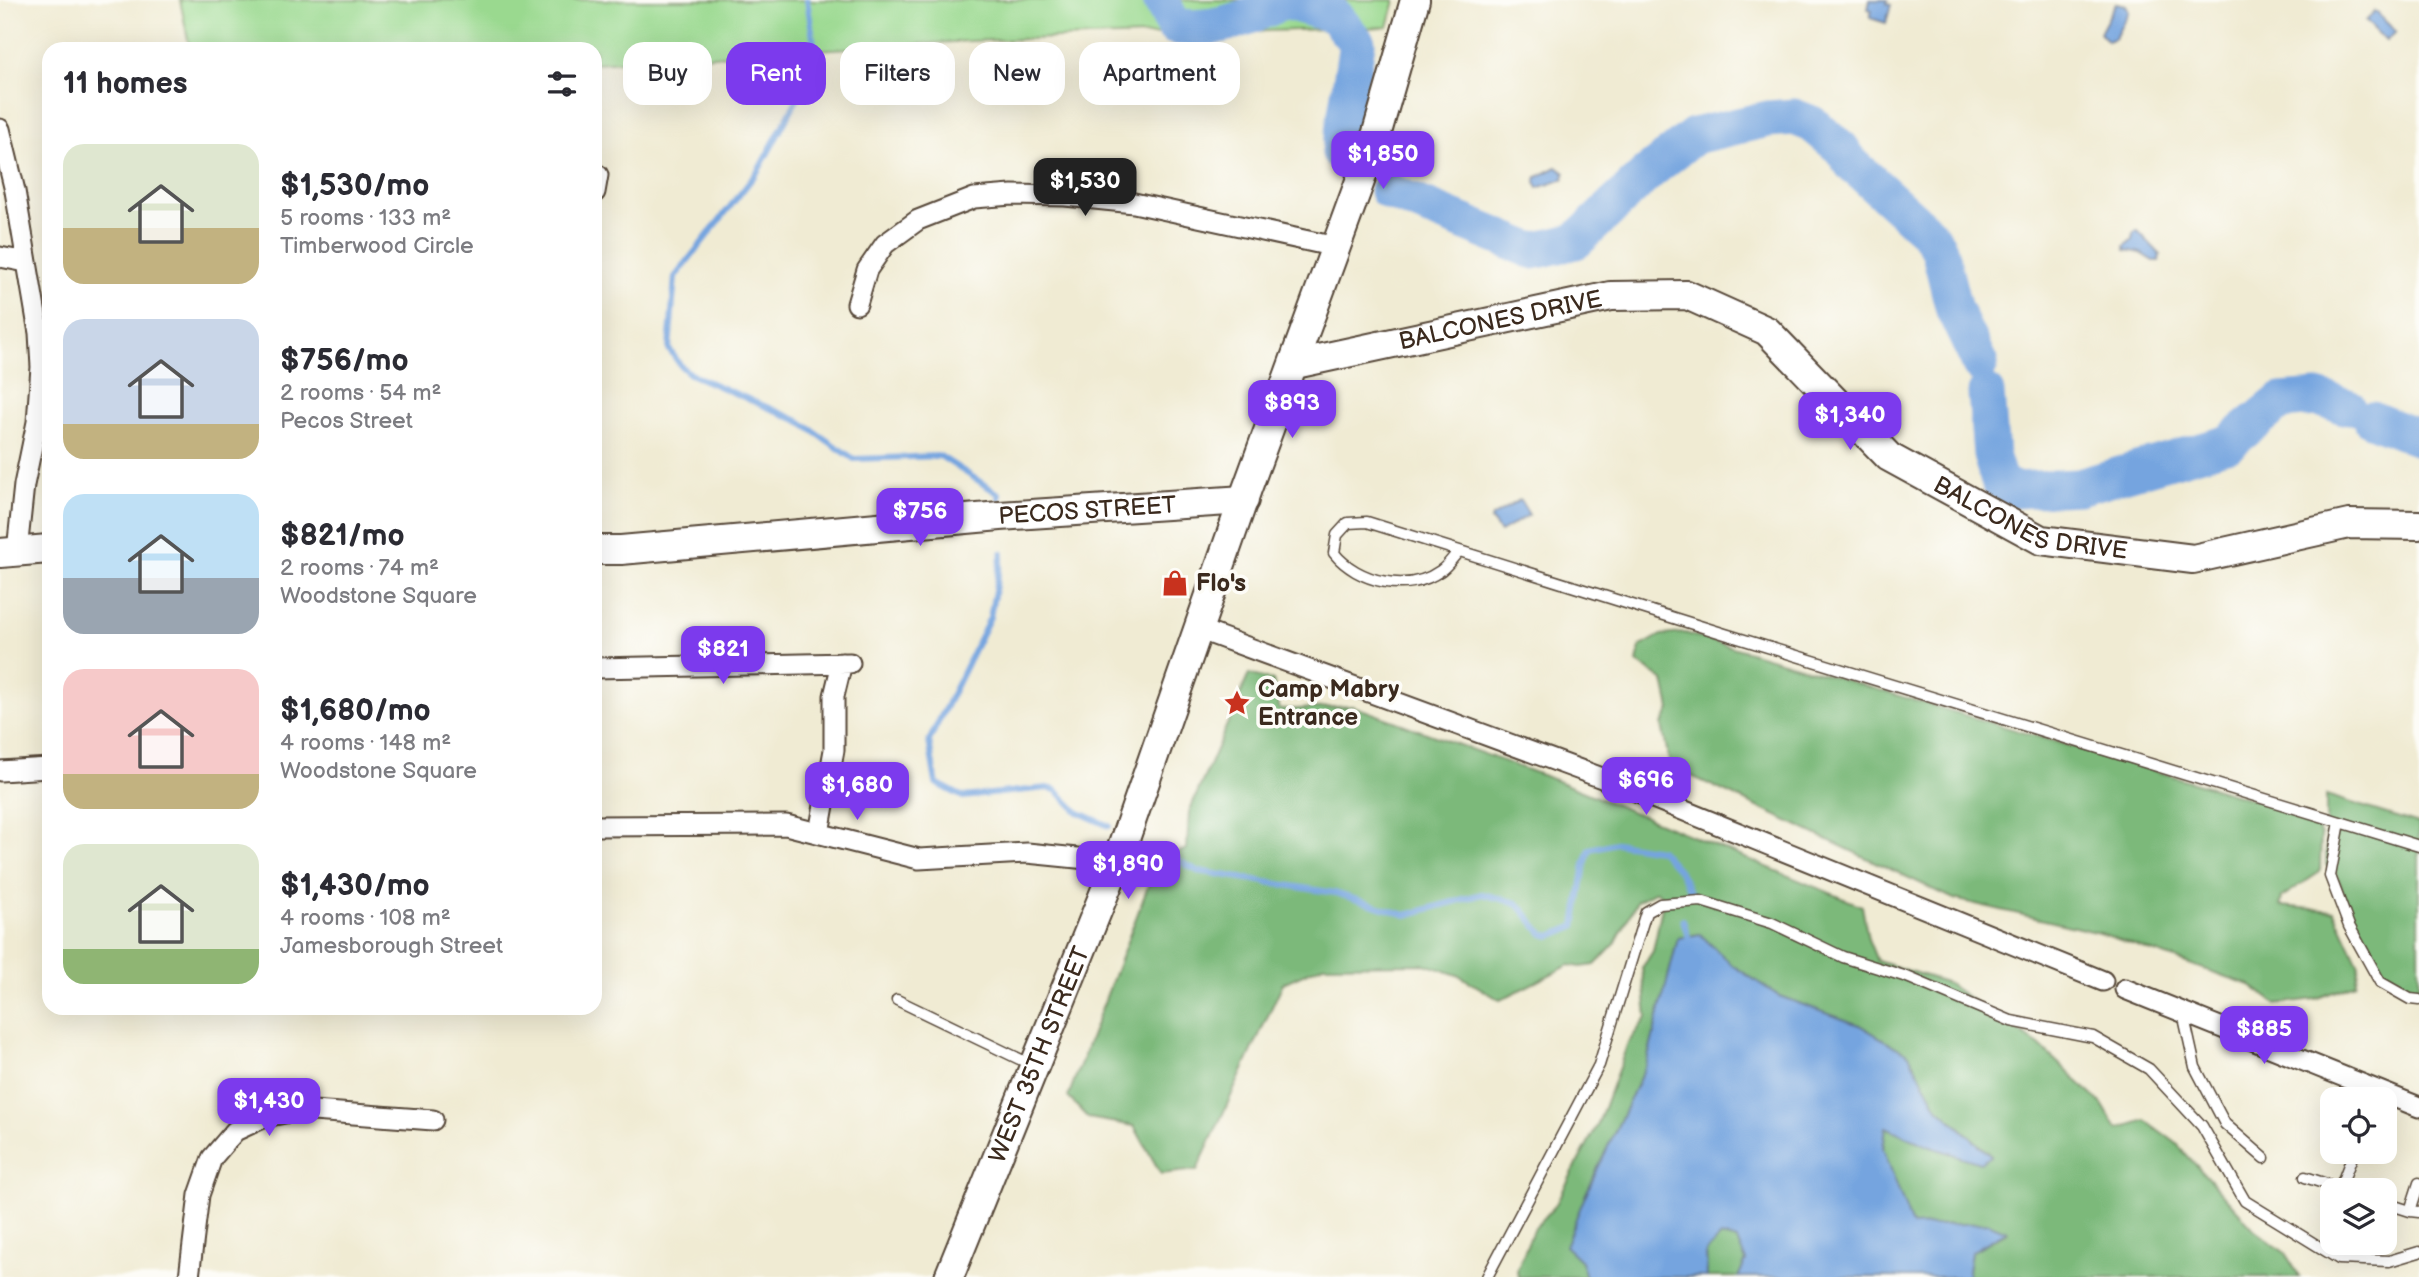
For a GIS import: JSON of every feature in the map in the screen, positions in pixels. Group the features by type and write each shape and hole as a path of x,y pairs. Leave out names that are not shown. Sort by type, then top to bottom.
{"street":[{"name":"WEST 35TH STREET","path":"949,1277 1117,862 1244,500 1374,143 1415,0"},
{"path":"0,129 15,191 39,333 41,367 37,422 8,552 42,550"},
{"path":"857,304 867,270 885,243 918,220 974,198 1012,195 1065,196 1134,203 1336,247"},
{"path":"0,257 26,262"},
{"name":"BALCONES DRIVE","path":"1295,364 1611,296 1687,295 1767,331 1889,457 2041,540 2193,559 2349,524 2419,524"},
{"name":"PECOS STREET","path":"602,550 1000,516 1244,500"},
{"path":"1198,629 1621,785 2103,981"},
{"path":"602,668 846,663 834,696 834,750 819,833"},
{"path":"0,771 42,768"},
{"path":"602,826 786,825 919,859 1027,853 1117,862"},
{"path":"2125,989 2419,1107"},
{"path":"189,1277 199,1195 212,1158 235,1131 265,1117 300,1110 433,1120"}],"lane":[{"path":"1459,551 1440,572 1415,581 1394,583 1371,579 1343,563 1335,553 1337,535 1349,523 1367,522 2419,846"},
{"path":"2340,822 2330,876 2349,926 2381,982 2410,999 2419,1000"},
{"path":"1487,1277 1599,1065 1646,912 1660,904 1701,901 1772,923 1843,957 1907,977 2011,1021 2093,1037 2149,1069 2185,1107 2202,1126 2245,1201 2339,1259 2389,1261 2419,1252"},
{"path":"897,1000 1035,1066"},
{"path":"2183,1012 2195,1067 2225,1124 2264,1158"},
{"path":"2305,1177 2320,1182"},
{"path":"2397,1207 2414,1212 2419,1183"}],"green space":[{"path":"180,0 1395,0 1388,27 953,42 840,42 840,49 826,49 826,42 726,42 726,55 712,56 712,42 623,42 623,61 602,63 602,42 189,42"},
{"path":"1685,633 2309,816 2321,835 2320,872 2282,897 2280,906 2334,911 2359,965 2355,984 2315,999 2276,1004 2250,985 2100,933 1954,899 1670,766 1662,725 1670,709 1664,681 1637,662 1640,647 1661,635"},
{"path":"1249,674 1273,681 1280,710 1353,706 1555,780 1862,906 1868,939 1877,961 1945,982 2039,1045 2102,1104 2117,1129 2145,1120 2176,1143 2254,1229 2285,1253 2300,1277 1967,1277 1971,1252 2007,1232 1988,1223 1912,1226 1883,1148 1886,1127 1928,1146 1980,1163 1991,1155 1938,1108 1909,1055 1859,1025 1779,996 1732,965 1699,934 1678,938 1646,1065 1585,1196 1581,1261 1586,1277 1518,1277 1517,1270 1533,1230 1555,1206 1598,1124 1628,1043 1647,1017 1642,968 1653,951 1664,897 1656,891 1637,901 1615,944 1595,965 1569,965 1500,1000 1460,976 1425,964 1323,965 1283,983 1197,1170 1161,1174 1134,1126 1088,1118 1068,1097 1158,860 1187,849 1189,812"},
{"path":"2326,795 2419,824 2419,993 2383,975 2348,905 2336,873 2326,865"},
{"path":"1721,1236 1737,1240 1747,1261 1738,1277 1707,1277 1706,1252"}],"water":[{"path":"1870,0 1888,0 1887,4 1891,5 1886,23 1870,18"},
{"path":"2116,3 2126,5 2129,11 2115,38 2107,41 2100,33"},
{"path":"2375,11 2396,32 2386,41 2366,21"},
{"path":"1557,167 1565,173 1564,179 1538,188 1535,182 1537,177"},
{"path":"2137,230 2160,254 2159,261 2126,250 2125,246"},
{"path":"1520,500 1529,515 1500,532 1491,520 1492,517"},
{"path":"1700,934 1732,965 1779,996 1859,1025 1909,1055 1938,1108 1991,1156 1980,1163 1928,1146 1886,1127 1883,1148 1912,1226 1988,1223 2007,1231 1971,1252 1967,1277 1738,1277 1746,1261 1737,1240 1721,1236 1706,1252 1707,1277 1586,1277 1581,1261 1565,1246 1585,1196 1646,1065 1678,938"}],"waterway":[{"path":"807,0 817,63 758,171 675,277 669,349 690,374 799,421 854,459 940,456 999,494 999,498"},
{"path":"1161,0 1174,26 1188,28 1231,22 1284,1 1334,15 1357,43 1340,152"},
{"path":"1388,191 1533,251 1576,241 1650,171 1694,136 1768,119 1794,117 1812,124 1841,148 1852,164 1929,234 1939,249 1954,310 1980,364"},
{"path":"1986,393 1991,455 1999,481 2013,490 2079,487 2229,443 2281,401 2317,398 2348,407"},
{"path":"2371,419 2419,438"},
{"path":"1002,553 990,617 929,741 936,783 963,797 1047,788 1056,790 1078,812 1109,826"},
{"path":"1153,848 1198,871 1335,893 1406,915 1482,894 1517,903 1543,934 1551,936 1575,926 1590,849 1616,843 1660,850 1680,872 1692,894"},
{"path":"1683,920 1690,943"}],"place":[{"name":"Flo's","path":"1175,583"},
{"name":"Camp Mabry Entrance","path":"1237,703"}]}
